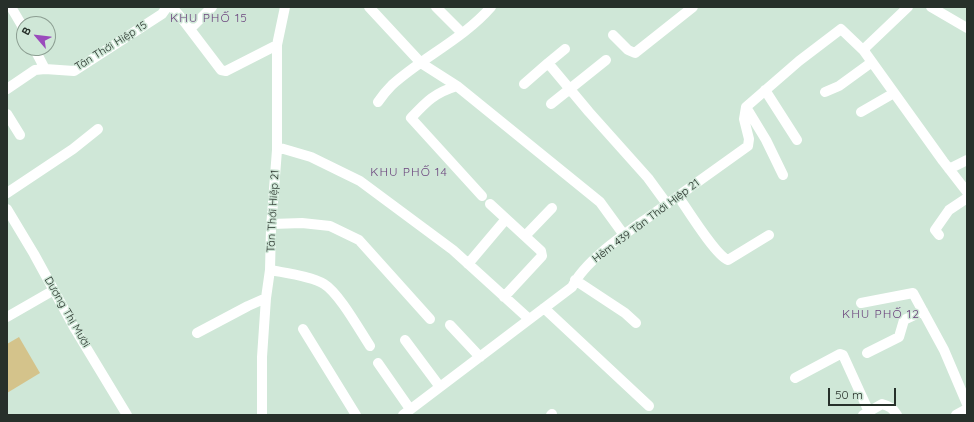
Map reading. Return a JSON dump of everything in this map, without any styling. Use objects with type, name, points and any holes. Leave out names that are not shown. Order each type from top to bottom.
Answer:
[{"type":"street","points":[[11,7],[16,16]]},
{"type":"street","name":"Tân Thới Hiệp 15","points":[[7,89],[34,70],[45,69],[74,71],[162,14],[167,7]]},
{"type":"street","points":[[172,7],[221,70],[226,71],[277,45]]},
{"type":"street","points":[[190,29],[212,7]]},
{"type":"street","name":"Tân Thới Hiệp 21","points":[[262,415],[262,357],[266,298],[270,270],[277,146],[277,45],[285,7]]},
{"type":"street","points":[[368,7],[422,62],[457,86],[600,202],[624,235]]},
{"type":"street","points":[[436,7],[462,33]]},
{"type":"street","points":[[378,102],[391,86],[462,33],[491,7]]},
{"type":"street","points":[[613,35],[628,50],[635,53],[693,7]]},
{"type":"street","points":[[864,51],[866,47],[908,7]]},
{"type":"street","points":[[930,7],[967,28]]},
{"type":"street","points":[[783,175],[766,140],[746,107],[799,61],[841,29],[864,51],[949,170],[967,192]]},
{"type":"street","points":[[524,84],[565,49]]},
{"type":"street","points":[[38,56],[45,69]]},
{"type":"street","points":[[551,104],[606,60]]},
{"type":"street","points":[[825,92],[839,86],[872,62]]},
{"type":"street","points":[[548,63],[589,112],[648,178],[667,204]]},
{"type":"street","points":[[457,86],[444,90],[427,101],[411,118],[482,196]]},
{"type":"street","points":[[765,90],[797,140]]},
{"type":"street","points":[[861,112],[894,93]]},
{"type":"street","name":"Hẻm 439 Tân Thới Hiệp 21","points":[[406,412],[572,286],[586,266],[624,235],[748,146],[749,139],[744,119],[746,107]]},
{"type":"street","points":[[7,114],[20,135]]},
{"type":"street","points":[[7,193],[98,129]]},
{"type":"street","points":[[277,146],[311,157],[360,181],[453,250],[529,319]]},
{"type":"street","points":[[949,170],[967,160]]},
{"type":"street","points":[[678,196],[724,259],[728,260],[769,234]]},
{"type":"street","points":[[939,235],[935,230],[949,210],[967,198]]},
{"type":"street","points":[[490,204],[541,251],[542,256],[504,297]]},
{"type":"street","points":[[525,236],[552,208]]},
{"type":"street","name":"Dương Thị Mười","points":[[7,209],[75,329],[127,415]]},
{"type":"street","points":[[468,264],[506,219]]},
{"type":"street","points":[[272,224],[302,223],[330,226],[359,240],[430,319]]},
{"type":"street","points":[[270,270],[303,277],[324,284],[337,296],[370,346]]},
{"type":"street","points":[[575,280],[625,312],[636,323]]},
{"type":"street","points":[[7,317],[54,290]]},
{"type":"street","points":[[860,303],[913,293],[944,350],[967,404]]},
{"type":"street","points":[[197,333],[266,298]]},
{"type":"street","points":[[544,308],[649,406]]},
{"type":"street","points":[[866,353],[899,337],[904,320],[923,311]]},
{"type":"street","points":[[450,325],[480,357]]},
{"type":"street","points":[[303,329],[356,415]]},
{"type":"street","points":[[405,340],[440,387]]},
{"type":"street","points":[[795,378],[840,354],[843,355],[866,413],[882,404],[889,406],[897,415]]},
{"type":"street","points":[[378,363],[406,412]]},
{"type":"street","points":[[956,415],[967,409]]},
{"type":"shaded area","points":[[19,337],[40,373],[7,393],[7,344]]},
{"type":"district","name":"KHU PHỐ 15","points":[[209,18]]},
{"type":"district","name":"KHU PHỐ 14","points":[[409,172]]},
{"type":"district","name":"KHU PHỐ 12","points":[[881,314]]}]
